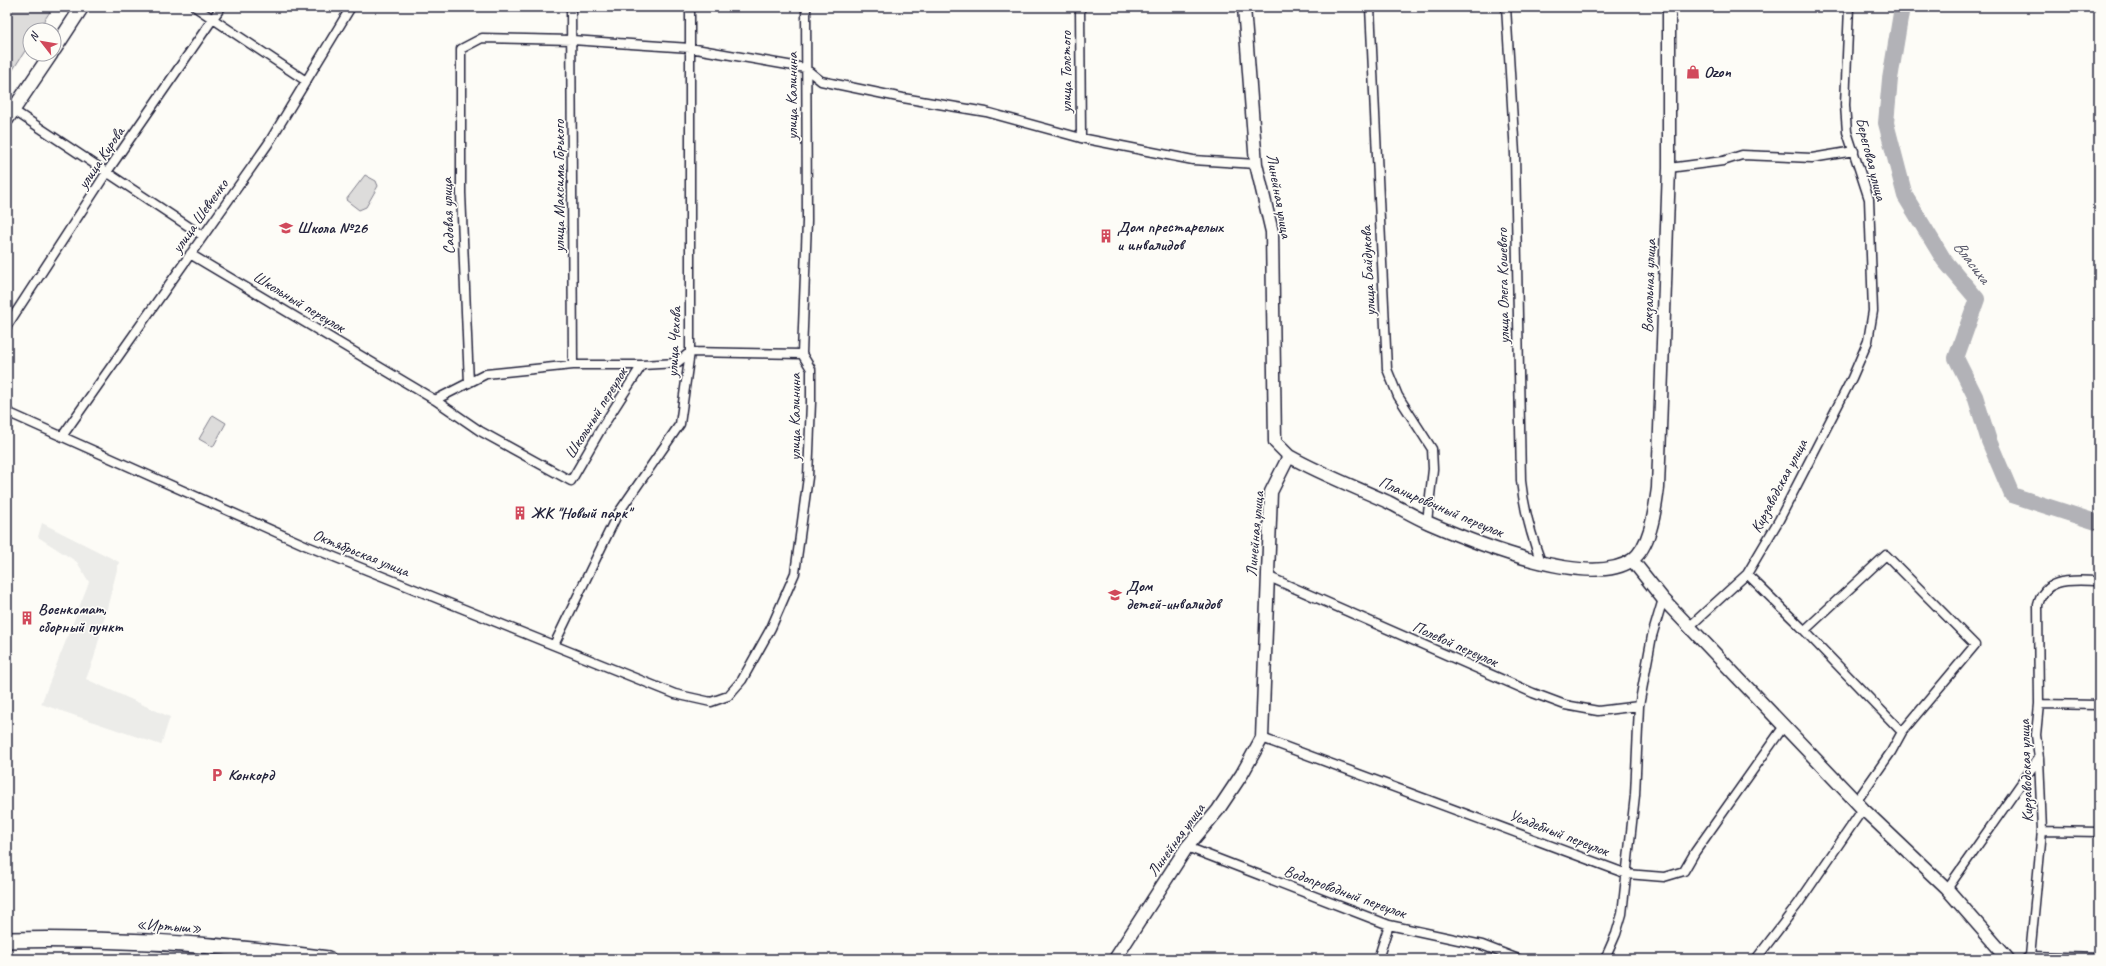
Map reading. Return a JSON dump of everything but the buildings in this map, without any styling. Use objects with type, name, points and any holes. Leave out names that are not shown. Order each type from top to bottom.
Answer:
[{"type":"highway","name":"«Иртыш»","points":[[7,940],[109,940],[265,950],[328,959]]},
{"type":"main road","points":[[62,38],[82,7]]},
{"type":"main road","points":[[10,114],[46,62]]},
{"type":"street","points":[[195,7],[306,81]]},
{"type":"street","name":"улица Кирова","points":[[7,326],[106,172],[221,7]]},
{"type":"street","name":"улица Шевченко","points":[[62,435],[268,144],[351,7]]},
{"type":"street","name":"улица Максима Горького","points":[[571,7],[573,365]]},
{"type":"street","name":"улица Чехова","points":[[554,645],[617,515],[680,424],[690,352],[690,7]]},
{"type":"street","name":"улица Калинина","points":[[711,702],[728,696],[742,680],[771,628],[795,573],[808,477],[811,369],[802,354],[807,221],[805,68],[806,7]]},
{"type":"street","name":"улица Толстого","points":[[1080,7],[1081,138]]},
{"type":"street","name":"Линейная улица","points":[[1115,959],[1187,847],[1218,810],[1242,774],[1262,738],[1271,492],[1289,456],[1275,442],[1272,232],[1256,164],[1244,7]]},
{"type":"street","name":"улица Байдукова","points":[[1370,7],[1387,369],[1398,396],[1432,449],[1433,469],[1427,522]]},
{"type":"street","name":"улица Олега Кошевого","points":[[1506,7],[1515,154],[1521,481],[1530,533],[1541,562]]},
{"type":"street","name":"Вокзальная улица","points":[[1632,560],[1641,552],[1654,520],[1658,488],[1669,168],[1669,7]]},
{"type":"street","name":"Береговая улица","points":[[1849,7],[1845,106],[1847,132],[1869,199],[1873,311],[1868,340]]},
{"type":"street","name":"Садовая улица","points":[[469,382],[461,193],[461,49],[482,38],[572,40]]},
{"type":"street","points":[[572,40],[690,48],[805,68],[821,81],[904,98],[986,112],[1081,138],[1193,160],[1256,164]]},
{"type":"street","points":[[10,114],[106,172],[203,236]]},
{"type":"street","points":[[1669,168],[1723,161],[1742,155],[1812,158],[1854,151]]},
{"type":"street","name":"Школьный переулок","points":[[190,254],[436,400],[480,431],[571,482],[601,429],[642,365]]},
{"type":"street","name":"Кирзаводская улица","points":[[1689,626],[1747,574],[1778,520],[1852,378],[1868,340]]},
{"type":"street","points":[[642,365],[677,363],[690,352],[802,354]]},
{"type":"street","name":"Школьный переулок","points":[[436,400],[486,374],[573,365],[642,365]]},
{"type":"street","name":"Октябрьская улица","points":[[7,412],[62,435],[307,546],[675,694],[711,702]]},
{"type":"street","name":"Планировочный переулок","points":[[1289,456],[1311,468],[1406,510],[1427,522],[1485,546],[1541,562],[1581,570],[1616,568],[1632,560]]},
{"type":"street","points":[[1756,959],[1798,904],[1860,805],[1902,732],[1975,646],[1886,555],[1805,630]]},
{"type":"street","points":[[1632,560],[1663,599],[1860,805],[1947,889],[2008,959]]},
{"type":"street","points":[[1747,574],[1805,630],[1902,732]]},
{"type":"street","name":"Полевой переулок","points":[[1267,576],[1533,693],[1565,705],[1598,711],[1638,706]]},
{"type":"street","name":"Кирзаводская улица","points":[[2028,957],[2042,831],[2039,758],[2036,735],[2039,704],[2038,605],[2040,595],[2046,589],[2064,581],[2099,581]]},
{"type":"street","points":[[1605,959],[1616,934],[1622,914],[1635,795],[1638,706],[1652,636],[1663,599]]},
{"type":"street","points":[[2039,704],[2099,706]]},
{"type":"street","name":"Усадебный переулок","points":[[1262,738],[1627,874],[1664,877],[1684,871],[1695,852],[1784,726]]},
{"type":"street","points":[[1947,889],[2039,758]]},
{"type":"street","points":[[2042,831],[2099,832]]},
{"type":"street","name":"Водопроводный переулок","points":[[1187,847],[1389,925],[1482,945],[1518,959]]},
{"type":"street","points":[[1378,959],[1389,925]]},
{"type":"street","points":[[2028,957],[2099,958]]},
{"type":"shaded area","points":[[7,7],[53,7],[43,22],[22,22],[22,56],[7,79]]},
{"type":"shaded area","points":[[365,175],[376,181],[378,186],[366,207],[359,210],[346,200]]},
{"type":"shaded area","points":[[213,415],[226,423],[213,447],[199,439]]},
{"type":"shaded area","points":[[42,523],[119,562],[94,658],[86,679],[170,717],[161,745],[41,704],[89,582],[77,562],[38,537]]},
{"type":"waterway","name":"Власиха","points":[[1902,7],[1890,79],[1886,123],[1905,196],[1944,260],[1977,299],[1956,358],[1975,396],[1989,441],[2012,495],[2099,523]]},
{"type":"place","name":"Ozon","points":[[1693,72]]},
{"type":"place","name":"Школа №26","points":[[286,228]]},
{"type":"place","name":"Дом престарелых и инвалидов","points":[[1106,236]]},
{"type":"place","name":"ЖК \"Новый парк\"","points":[[520,513]]},
{"type":"place","name":"Дом детей-инвалидов","points":[[1115,595]]},
{"type":"place","name":"Военкомат, сборный пункт","points":[[27,618]]},
{"type":"place","name":"Конкорд","points":[[217,775]]}]
